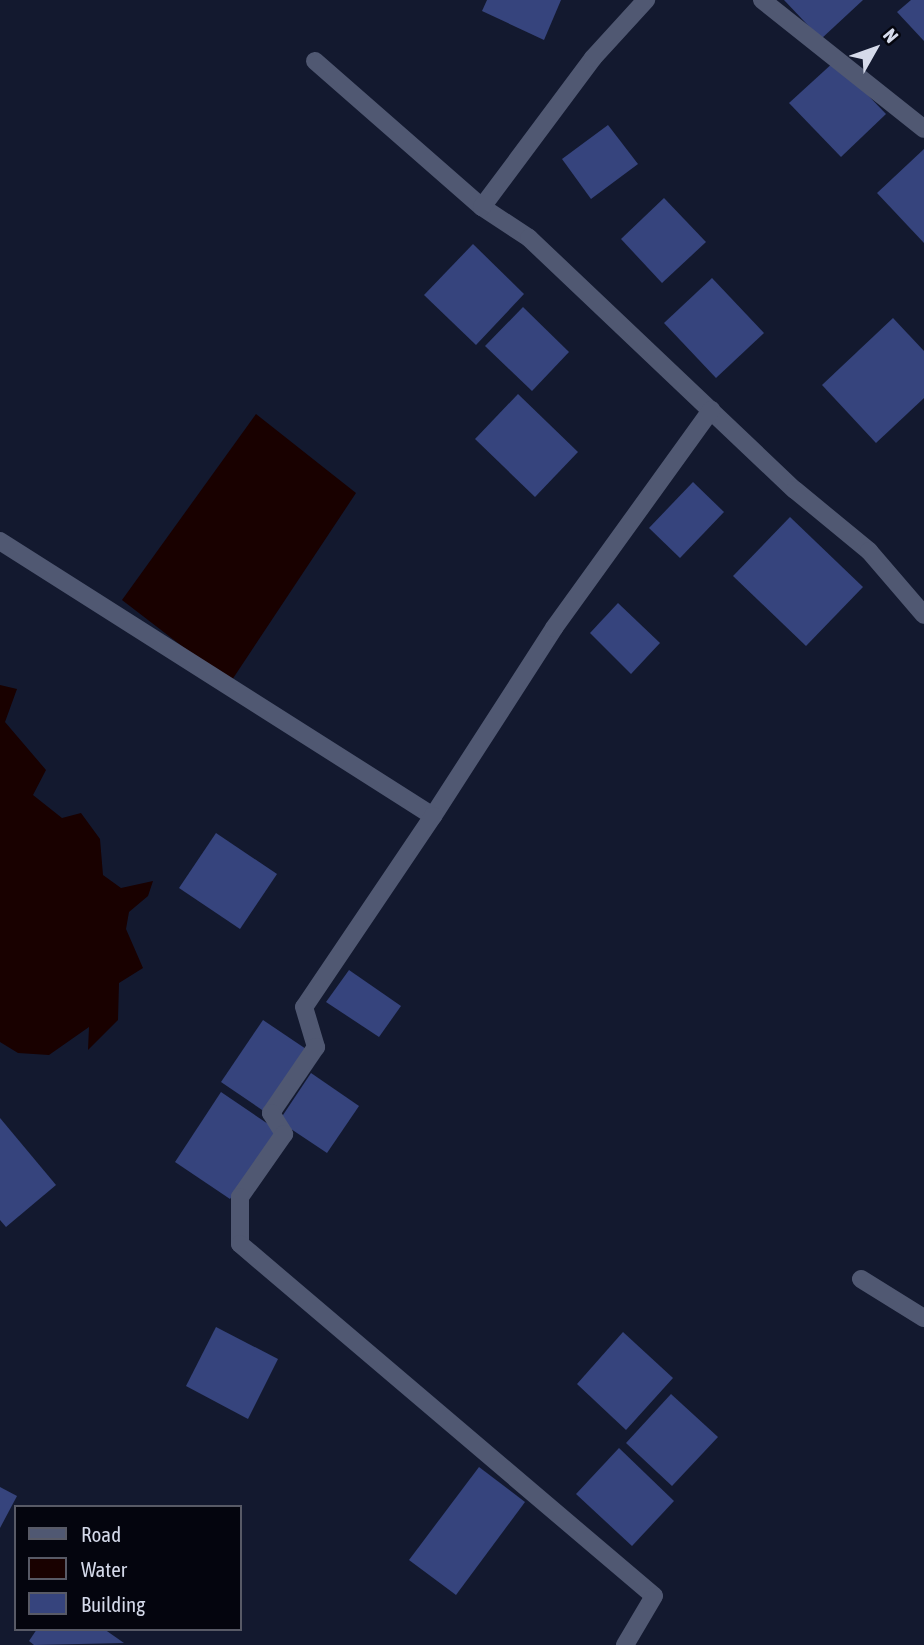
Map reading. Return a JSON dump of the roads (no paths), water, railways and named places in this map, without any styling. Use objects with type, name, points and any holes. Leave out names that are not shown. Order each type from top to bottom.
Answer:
[{"type":"street","points":[[482,208],[593,58],[646,0]]},
{"type":"street","points":[[762,0],[924,129]]},
{"type":"street","points":[[314,61],[482,208],[528,238],[710,410],[869,551],[924,615]]},
{"type":"street","points":[[625,1645],[653,1596],[240,1244],[240,1196],[284,1134],[271,1113],[316,1047],[304,1007],[433,816],[554,628],[710,410]]},
{"type":"street","points":[[0,541],[433,816]]},
{"type":"street","points":[[861,1279],[924,1318]]},
{"type":"water","points":[[256,414],[356,493],[230,683],[122,600]]},
{"type":"water","points":[[0,685],[17,689],[5,722],[46,770],[33,795],[62,818],[81,813],[100,839],[103,875],[121,888],[153,881],[148,896],[129,912],[126,929],[143,968],[119,983],[118,1020],[88,1050],[89,1027],[49,1055],[18,1053],[0,1042]]}]
